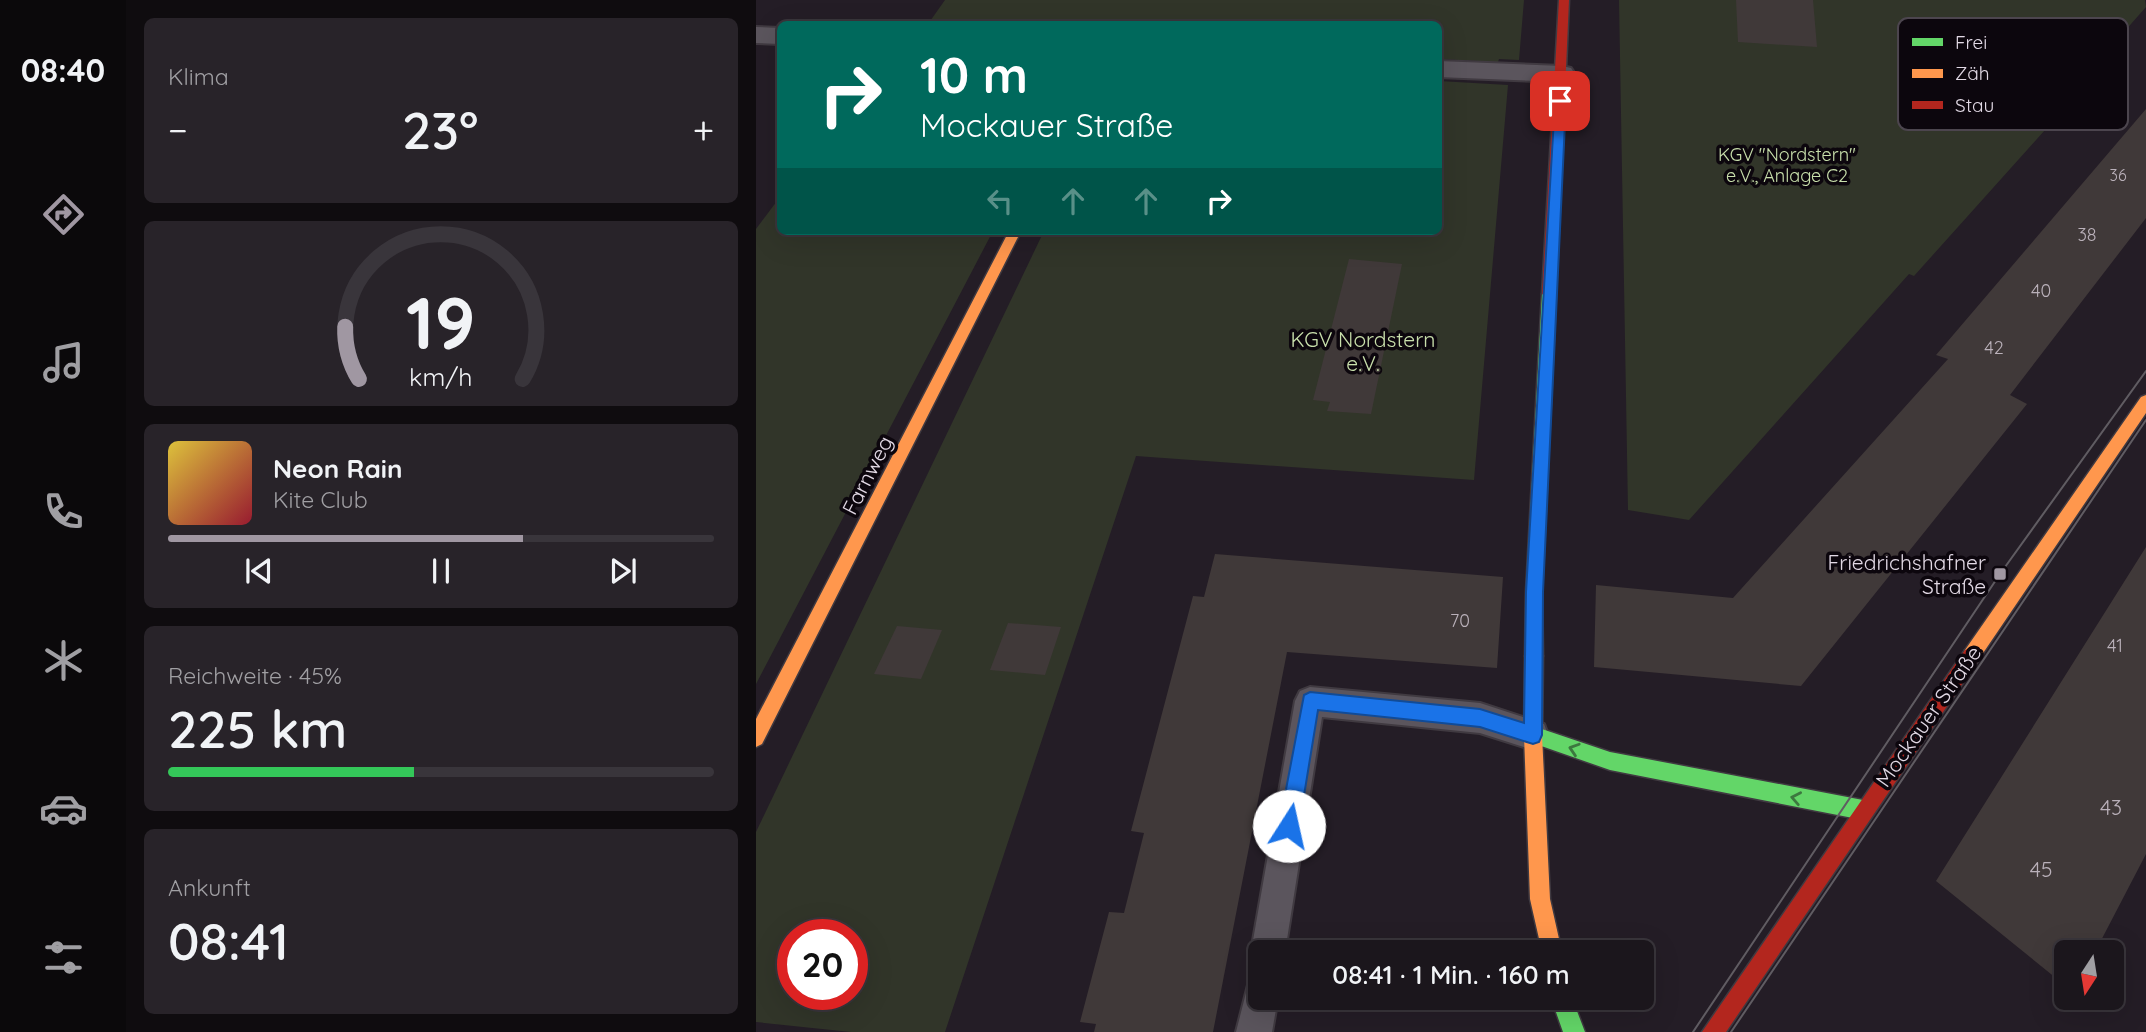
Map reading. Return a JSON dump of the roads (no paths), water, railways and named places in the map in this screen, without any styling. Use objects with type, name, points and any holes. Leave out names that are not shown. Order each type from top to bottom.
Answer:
[{"type":"main road","points":[[1549,940],[1540,899],[1533,735],[1534,592],[1564,0]]},
{"type":"main road","name":"Farnweg","points":[[756,738],[1014,235]]},
{"type":"main road","name":"Mockauer Straße","points":[[1713,1032],[2146,401]]},
{"type":"main road","points":[[1533,735],[1610,761],[1863,810]]},
{"type":"main road","points":[[1566,1010],[1574,1032]]},
{"type":"street","points":[[756,35],[777,36]]},
{"type":"street","points":[[1442,69],[1562,74]]},
{"type":"lane","points":[[1270,940],[1310,701],[1480,718],[1533,735]]},
{"type":"lane","points":[[1254,1032],[1258,1010]]},
{"type":"tram line","points":[[1693,1032],[2000,574],[2146,371]]},
{"type":"tram line","points":[[1731,1032],[2146,420]]},
{"type":"place","name":"Friedrichshafner Straße","points":[[2000,574]]},
{"type":"park label","name":"KGV \"Nordstern\" e.V., Anlage C2","points":[[1787,164]]},
{"type":"park label","name":"KGV Nordstern e.V.","points":[[1363,351]]}]
